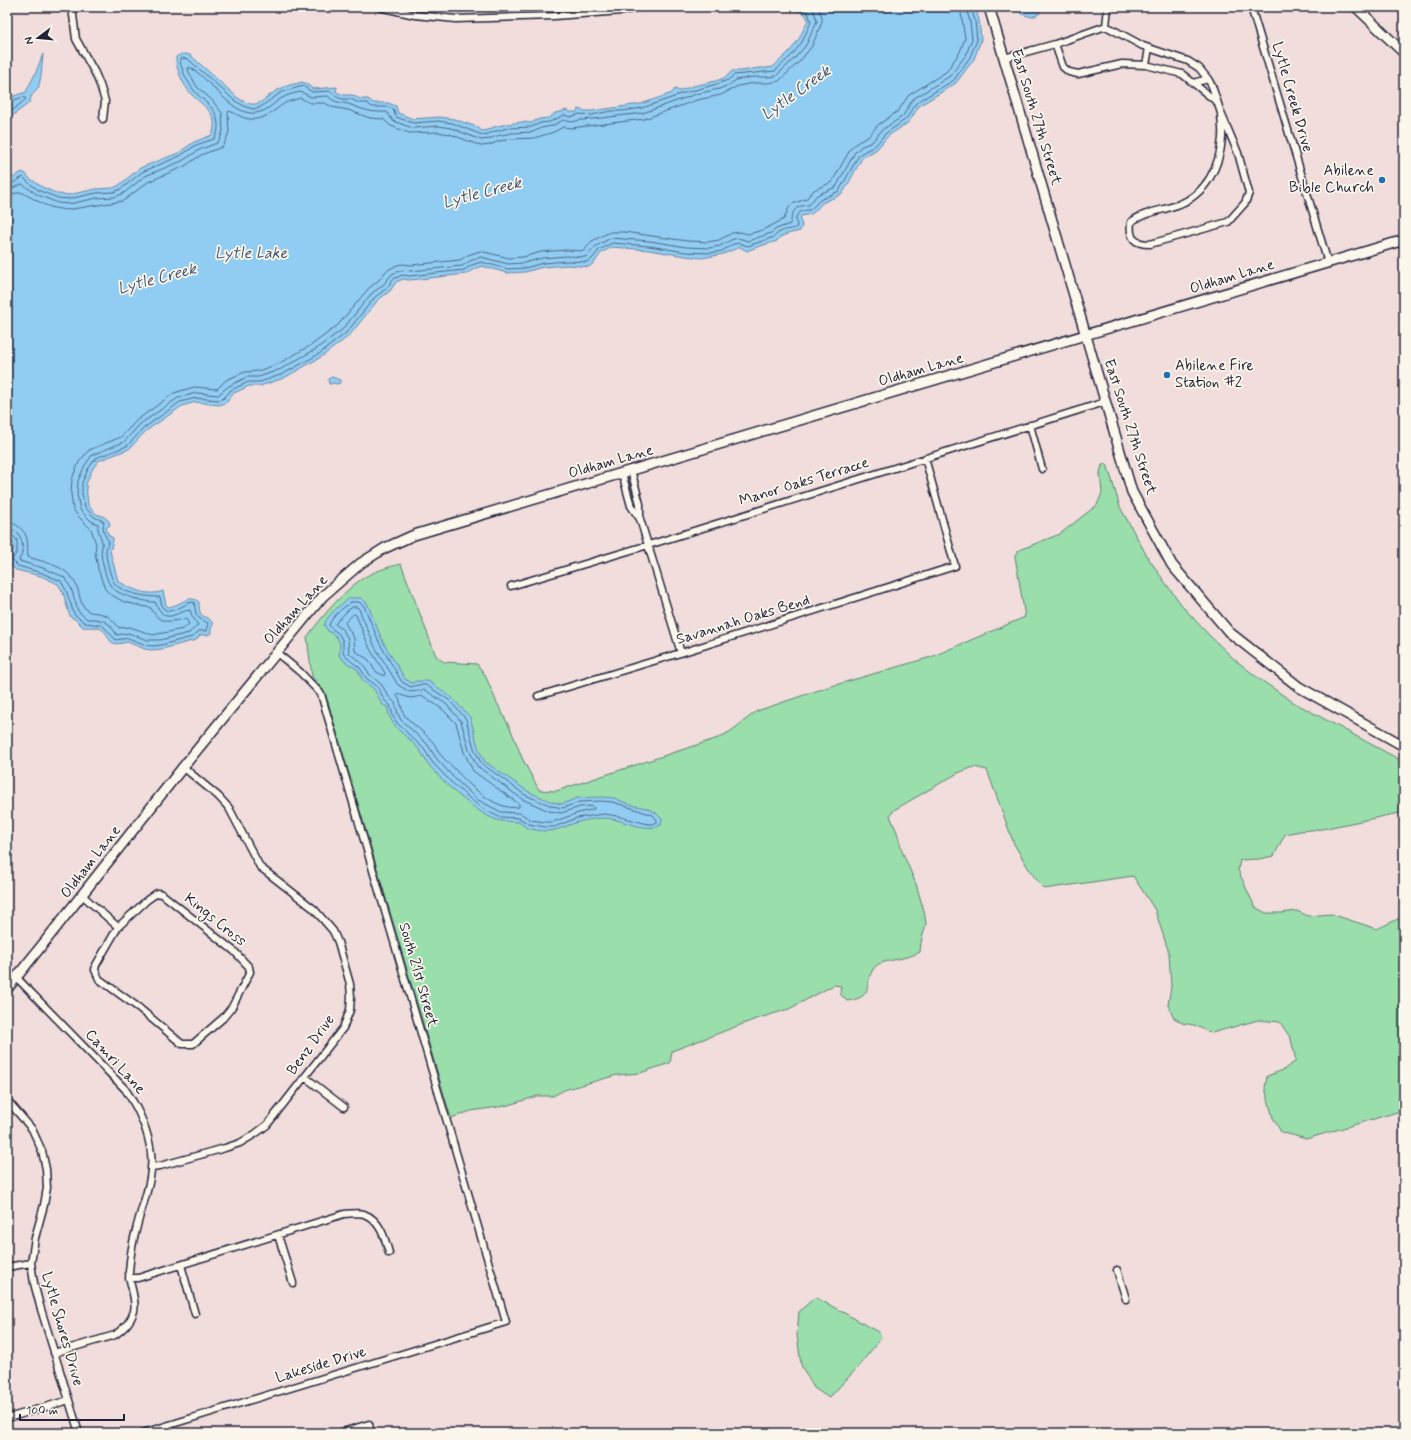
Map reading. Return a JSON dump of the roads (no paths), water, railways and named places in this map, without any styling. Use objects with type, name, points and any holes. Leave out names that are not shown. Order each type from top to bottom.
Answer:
[{"type":"main road","name":"East South 27th Street","points":[[989,7],[1132,492],[1172,564],[1229,632],[1299,687],[1404,746]]},
{"type":"main road","points":[[1356,7],[1404,53]]},
{"type":"main road","name":"Oldham Lane","points":[[7,988],[183,767],[323,596],[361,563],[385,548],[414,535],[1087,336],[1404,240]]},
{"type":"street","points":[[72,7],[76,39],[98,79],[105,101],[103,118]]},
{"type":"street","points":[[379,7],[415,15],[456,19],[554,16],[622,11],[639,7]]},
{"type":"street","points":[[1106,26],[1108,7]]},
{"type":"street","name":"Lytle Creek Drive","points":[[1251,7],[1328,263]]},
{"type":"street","points":[[1004,58],[1055,44],[1106,26],[1149,48],[1188,61],[1199,68],[1208,79],[1238,153],[1249,193],[1245,203],[1228,222],[1150,244],[1141,244],[1134,239],[1130,231],[1131,222],[1138,216],[1187,202],[1199,193],[1207,182],[1213,172],[1220,154],[1222,136],[1221,113]]},
{"type":"street","points":[[1055,44],[1063,67],[1069,72],[1078,74],[1122,64],[1146,65],[1182,74],[1217,102]]},
{"type":"street","points":[[1146,65],[1149,48]]},
{"type":"street","points":[[1193,83],[1208,79]]},
{"type":"street","name":"Manor Oaks Terracce","points":[[511,586],[648,545],[1105,402]]},
{"type":"street","points":[[1030,425],[1042,469]]},
{"type":"street","name":"Savannah Oaks Bend","points":[[538,696],[681,653],[955,566],[925,458]]},
{"type":"street","points":[[631,470],[640,504],[640,519],[681,653]]},
{"type":"street","points":[[622,473],[631,506],[640,519]]},
{"type":"street","name":"South 21st Street","points":[[277,653],[300,672],[322,694],[506,1322]]},
{"type":"street","name":"Benz Drive","points":[[151,1167],[160,1166],[226,1148],[245,1140],[267,1125],[343,1028],[350,1010],[350,984],[338,942],[333,931],[314,909],[260,867],[229,808],[218,796],[183,767]]},
{"type":"street","name":"Kings Cross","points":[[157,893],[162,894],[234,951],[247,964],[250,972],[232,1007],[223,1018],[193,1044],[182,1044],[139,1008],[98,979],[95,970],[96,965],[118,927],[154,895],[157,893]]},
{"type":"street","points":[[82,895],[118,927]]},
{"type":"street","name":"Camri Lane","points":[[16,978],[125,1089],[135,1104],[148,1137],[151,1154],[151,1177],[132,1248],[129,1278],[134,1301],[134,1310],[130,1320],[123,1329],[115,1334],[54,1353]]},
{"type":"street","points":[[305,1077],[344,1107]]},
{"type":"street","name":"Lytle Shores Drive","points":[[7,1100],[32,1129],[42,1151],[46,1169],[47,1188],[35,1238],[31,1263],[34,1283],[79,1433]]},
{"type":"street","points":[[129,1278],[138,1278],[344,1214],[362,1213],[370,1218],[385,1236],[389,1253]]},
{"type":"street","points":[[278,1235],[293,1283]]},
{"type":"street","points":[[7,1267],[31,1263]]},
{"type":"street","points":[[181,1265],[195,1314]]},
{"type":"street","points":[[1117,1270],[1126,1299]]},
{"type":"street","name":"Lakeside Drive","points":[[143,1433],[506,1322]]},
{"type":"street","points":[[8,1418],[69,1400]]},
{"type":"street","points":[[339,1433],[368,1424],[371,1433]]},
{"type":"water","name":"Lytle Lake","points":[[777,7],[975,7],[979,20],[981,40],[974,59],[956,83],[919,106],[909,122],[888,136],[877,149],[862,158],[842,194],[822,203],[811,214],[801,216],[800,220],[802,225],[800,231],[787,234],[780,237],[777,241],[747,251],[740,247],[723,254],[702,258],[649,250],[612,247],[601,253],[595,262],[589,267],[568,265],[543,267],[525,272],[507,273],[482,266],[466,274],[410,280],[403,279],[396,282],[390,291],[378,300],[349,336],[321,357],[284,378],[260,386],[249,386],[232,394],[227,402],[219,405],[196,402],[182,406],[146,431],[129,449],[98,461],[86,484],[88,505],[96,514],[103,516],[109,521],[110,525],[106,528],[109,536],[113,538],[110,551],[118,581],[128,587],[146,593],[157,593],[163,591],[166,605],[168,607],[188,599],[196,600],[199,602],[199,609],[202,616],[208,618],[212,622],[213,625],[211,628],[211,633],[208,635],[200,635],[196,640],[162,649],[151,650],[127,642],[119,644],[111,642],[103,630],[97,627],[83,627],[71,617],[63,592],[58,584],[41,576],[16,570],[8,564],[8,559],[13,551],[13,541],[7,536],[7,178],[11,179],[22,172],[42,187],[58,194],[68,195],[96,189],[113,188],[118,186],[140,168],[178,153],[194,142],[212,135],[214,122],[212,116],[188,91],[178,71],[176,57],[183,54],[190,55],[238,98],[251,104],[260,102],[274,92],[283,88],[302,82],[313,89],[337,87],[336,92],[344,95],[352,95],[360,99],[368,99],[373,103],[388,103],[396,106],[398,113],[413,119],[439,117],[454,119],[477,127],[482,131],[507,124],[522,122],[531,123],[539,119],[549,118],[555,113],[568,110],[568,112],[577,112],[578,109],[592,111],[641,104],[672,93],[675,89],[679,91],[716,81],[726,77],[732,71],[773,67],[790,51],[799,39],[808,20],[806,15],[801,12]]},
{"type":"water","points":[[1017,7],[1041,7],[1039,14],[1032,17],[1021,14]]},
{"type":"water","points":[[43,54],[38,89],[32,95],[29,103],[7,120],[7,97],[26,92]]},
{"type":"water","points":[[332,377],[340,380],[340,383],[329,384],[328,379]]},
{"type":"water","points":[[350,598],[361,598],[367,603],[383,642],[405,679],[412,683],[417,681],[428,681],[451,697],[470,717],[478,747],[484,761],[527,791],[552,802],[562,804],[578,798],[614,798],[655,812],[662,819],[661,825],[654,827],[641,827],[612,819],[602,818],[578,822],[555,830],[539,831],[518,822],[497,820],[469,804],[429,765],[416,746],[393,722],[387,707],[382,704],[374,689],[363,681],[358,670],[344,661],[339,655],[340,643],[336,636],[328,631],[324,625],[332,613]]},
{"type":"place","name":"Abilene Bible Church","points":[[1382,180]]},
{"type":"place","name":"Abilene Fire Station #2","points":[[1167,375]]},
{"type":"water label","name":"Lytle Creek","points":[[796,93]]},
{"type":"water label","name":"Lytle Creek","points":[[482,193]]},
{"type":"water label","name":"Lytle Creek","points":[[157,279]]}]
